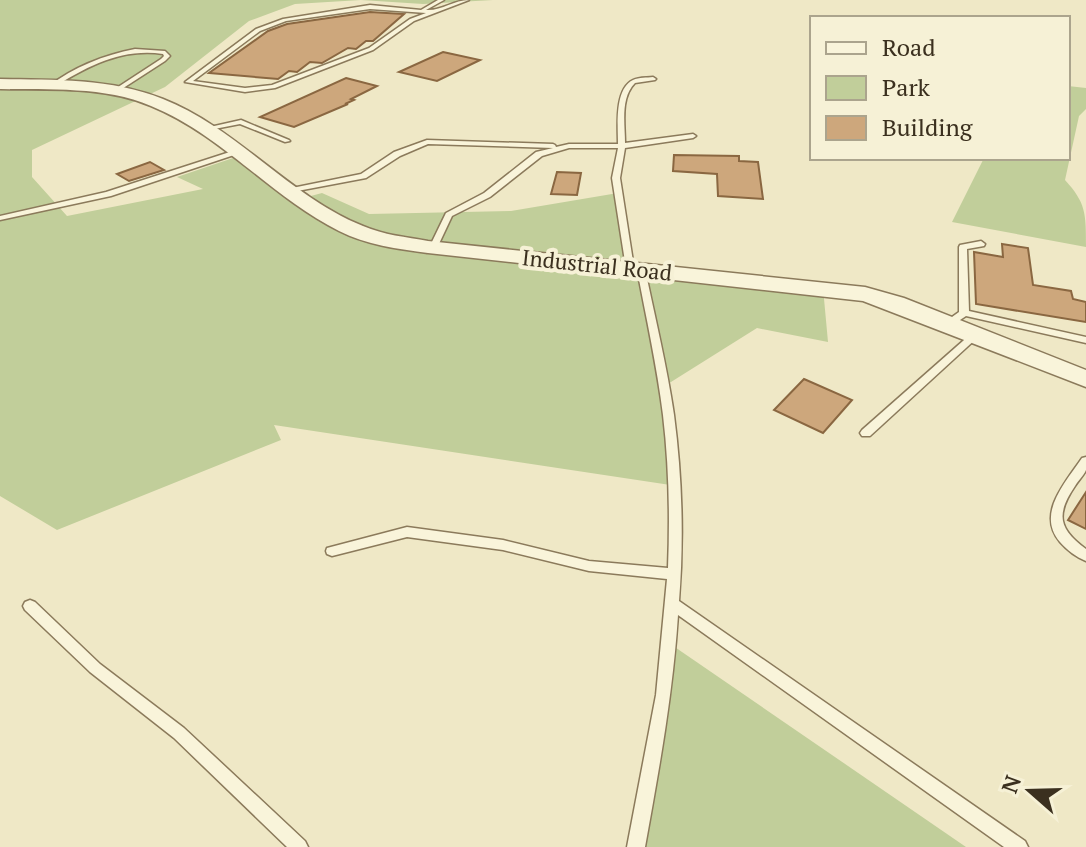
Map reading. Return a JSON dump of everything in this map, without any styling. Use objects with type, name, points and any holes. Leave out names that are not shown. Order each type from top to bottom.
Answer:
[{"type":"street","name":"Industrial Road","points":[[0,84],[52,86],[156,101],[239,152],[318,211],[362,234],[433,248],[847,291],[956,318],[975,335],[1086,379]]},
{"type":"lane","points":[[442,0],[426,11],[399,27],[371,49],[284,83],[245,90],[188,82],[270,24],[360,8],[426,11],[443,10],[467,0]]},
{"type":"lane","points":[[52,86],[91,64],[117,54],[145,50],[165,53],[167,56],[163,60],[123,94]]},
{"type":"lane","points":[[636,847],[658,743],[672,603],[675,484],[671,434],[616,178],[622,146],[623,98],[631,83],[653,79]]},
{"type":"lane","points":[[204,129],[241,122],[287,141]]},
{"type":"lane","points":[[292,190],[363,176],[397,154],[427,142],[622,146],[693,136]]},
{"type":"lane","points":[[433,248],[449,215],[487,195],[539,154],[568,146]]},
{"type":"lane","points":[[0,218],[108,194],[239,152]]},
{"type":"lane","points":[[981,244],[963,247],[956,318],[1086,340]]},
{"type":"lane","points":[[866,433],[975,335]]},
{"type":"lane","points":[[1086,461],[1055,509],[1054,526],[1063,541],[1086,556]]},
{"type":"lane","points":[[332,551],[407,532],[503,545],[589,566],[673,574]]},
{"type":"lane","points":[[672,603],[1019,847]]},
{"type":"lane","points":[[30,606],[95,668],[179,733],[299,847]]},
{"type":"green space","points":[[0,0],[361,0],[295,4],[249,21],[165,87],[32,150],[32,177],[67,216],[203,189],[177,177],[239,156],[296,200],[322,193],[369,214],[511,211],[618,193],[628,268],[823,288],[828,342],[757,328],[663,387],[677,486],[274,425],[281,440],[57,530],[0,496]]},
{"type":"green space","points":[[361,0],[493,0],[423,4]]},
{"type":"green space","points":[[1070,86],[1086,88],[1086,109],[1079,116],[1070,157]]},
{"type":"green space","points":[[983,160],[1069,160],[1065,180],[1083,209],[1086,247],[952,222]]},
{"type":"green space","points":[[666,641],[966,847],[634,847]]},
{"type":"building","points":[[370,12],[404,14],[373,41],[366,41],[356,49],[348,48],[322,63],[310,62],[297,72],[289,71],[278,79],[209,73],[268,31],[287,24]]},
{"type":"building","points":[[443,52],[480,60],[437,81],[399,72]]},
{"type":"building","points":[[346,78],[377,86],[345,104],[348,104],[294,127],[260,117]]},
{"type":"building","points":[[674,155],[739,156],[739,161],[758,162],[763,199],[718,196],[717,174],[673,171]]},
{"type":"building","points":[[150,162],[164,170],[129,181],[117,174]]},
{"type":"building","points":[[557,172],[581,173],[577,195],[551,194]]},
{"type":"building","points":[[1002,244],[1028,248],[1033,285],[1071,291],[1073,299],[1086,302],[1086,322],[976,304],[974,252],[1003,257]]},
{"type":"building","points":[[804,379],[852,400],[823,433],[774,410]]},
{"type":"building","points":[[1086,492],[1086,529],[1068,520]]}]
